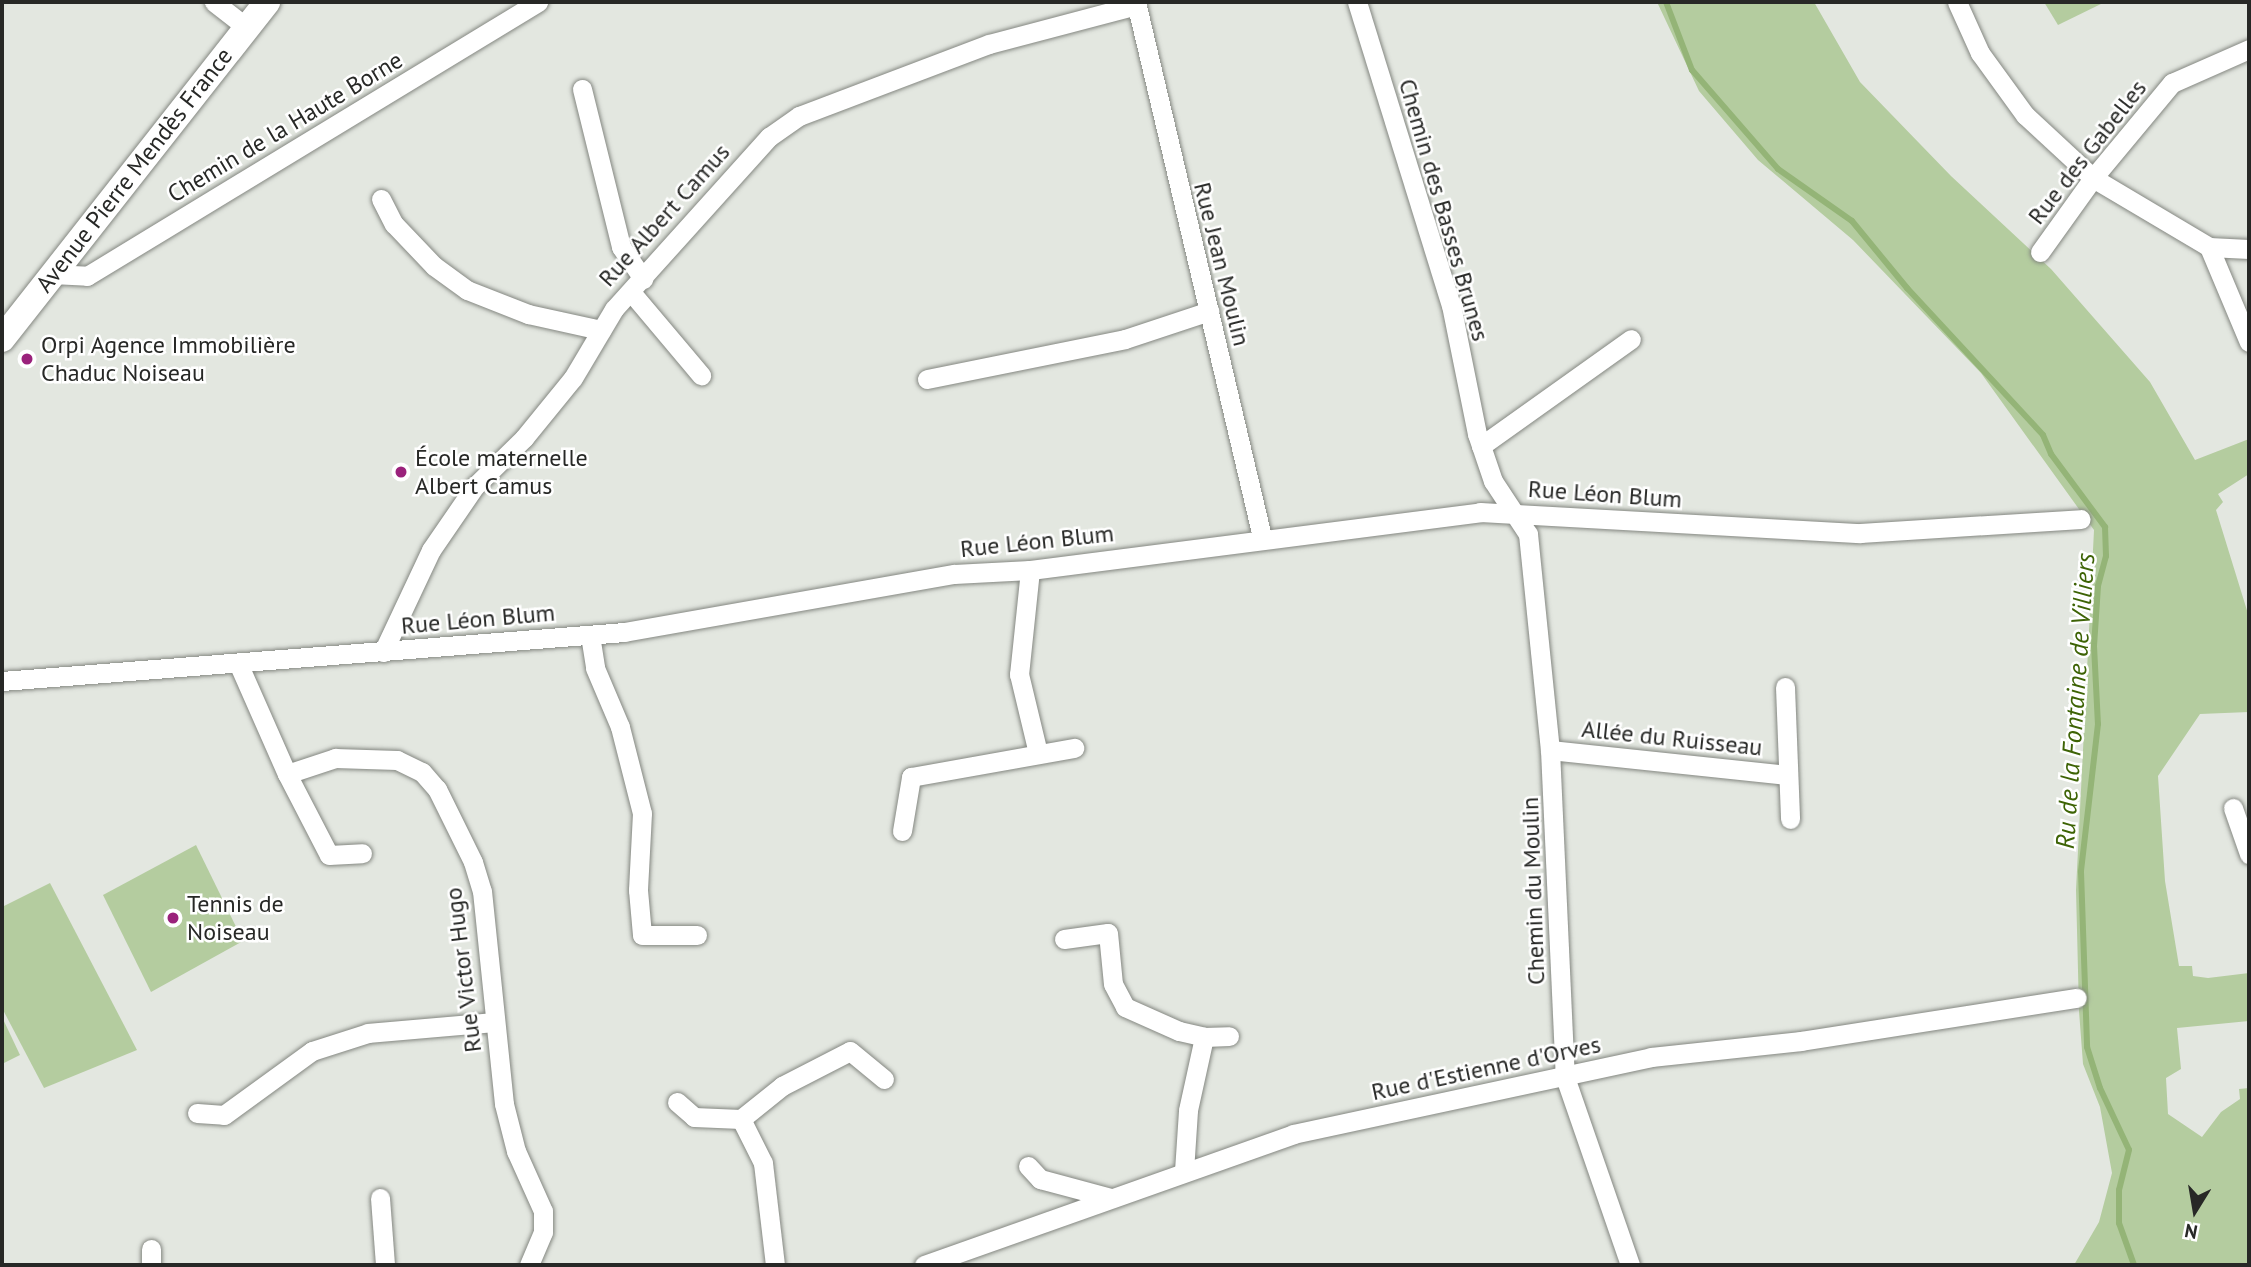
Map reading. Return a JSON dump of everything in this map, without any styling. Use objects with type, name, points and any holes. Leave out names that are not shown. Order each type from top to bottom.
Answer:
[{"type":"main road","name":"Avenue Pierre Mendès France","points":[[2,339],[267,2]]},
{"type":"street","points":[[214,2],[246,27]]},
{"type":"street","name":"Chemin de la Haute Borne","points":[[52,274],[87,276],[538,2]]},
{"type":"street","name":"Chemin des Basses Brunes","points":[[1357,2],[1451,305],[1481,446],[1493,481],[1511,511]]},
{"type":"street","points":[[1957,2],[1980,53],[2025,115],[2093,178],[2209,247],[2249,249]]},
{"type":"street","name":"Rue Albert Camus","points":[[383,652],[432,550],[475,486],[524,438],[573,378],[601,330],[637,285],[731,175],[769,137],[799,116],[989,44],[1136,3]]},
{"type":"street","name":"Rue Jean Moulin","points":[[1136,3],[1262,537]]},
{"type":"street","name":"Rue des Gabelles","points":[[2040,252],[2093,178],[2172,83],[2249,49]]},
{"type":"street","points":[[582,89],[621,247],[637,285],[701,375]]},
{"type":"street","points":[[381,199],[394,224],[434,266],[467,290],[528,314],[601,330]]},
{"type":"street","points":[[2209,247],[2249,342]]},
{"type":"street","points":[[927,379],[1125,339],[1209,311]]},
{"type":"street","points":[[1481,446],[1631,339]]},
{"type":"street","name":"Rue Léon Blum","points":[[2,681],[383,652],[675,626],[707,615],[954,574],[1030,570],[1262,537],[1511,511],[1533,516],[1846,533],[2081,519]]},
{"type":"street","name":"Chemin du Moulin","points":[[1511,511],[1528,534],[1550,750],[1565,1077],[1630,1265]]},
{"type":"street","points":[[1030,570],[1019,674],[1038,753]]},
{"type":"street","points":[[590,635],[595,668],[620,727],[642,813],[638,890],[642,935],[697,935]]},
{"type":"street","points":[[237,663],[286,774],[329,855],[362,853]]},
{"type":"street","name":"Allée du Ruisseau","points":[[1785,687],[1790,819]]},
{"type":"street","points":[[902,831],[911,778],[1074,748]]},
{"type":"street","name":"Allée du Ruisseau","points":[[1550,750],[1788,775]]},
{"type":"street","name":"Rue Victor Hugo","points":[[286,774],[335,758],[397,760],[422,772],[437,789],[474,862],[482,891],[504,1104],[516,1150],[542,1212],[542,1232],[529,1265]]},
{"type":"street","points":[[2233,808],[2249,854]]},
{"type":"street","points":[[1064,939],[1108,933],[1113,984],[1125,1007],[1146,1019],[1204,1037],[1229,1036]]},
{"type":"street","name":"Rue d'Estienne d'Orves","points":[[924,1265],[1293,1134],[1651,1057],[1801,1041],[2077,998]]},
{"type":"street","points":[[197,1113],[223,1115],[312,1051],[345,1040],[368,1033],[494,1022]]},
{"type":"street","points":[[1184,1171],[1188,1110],[1204,1037]]},
{"type":"street","points":[[677,1102],[694,1117],[741,1119],[782,1086],[850,1051],[884,1079]]},
{"type":"street","points":[[741,1119],[763,1163],[775,1265]]},
{"type":"street","points":[[1028,1167],[1040,1179],[1111,1198]]},
{"type":"street","points":[[380,1198],[385,1265]]},
{"type":"green space","points":[[1657,2],[1814,2],[1860,82],[1951,176],[2051,269],[2150,382],[2195,460],[2249,439],[2249,474],[2218,494],[2223,502],[2216,510],[2249,617],[2249,712],[2200,714],[2158,776],[2165,881],[2179,966],[2192,966],[2193,976],[2208,978],[2249,973],[2249,1021],[2177,1028],[2181,1069],[2166,1078],[2168,1114],[2202,1137],[2221,1112],[2240,1099],[2239,1089],[2249,1088],[2249,1265],[2074,1265],[2099,1222],[2112,1173],[2100,1107],[2083,1064],[2079,1011],[2076,890],[2094,530],[1981,373],[1853,240],[1758,160],[1699,91]]},
{"type":"green space","points":[[2044,2],[2105,2],[2058,25]]},
{"type":"green space","name":"Tennis de Noiseau","points":[[196,845],[243,941],[151,992],[103,895]]},
{"type":"green space","points":[[50,883],[137,1050],[44,1088],[2,1008],[2,907]]},
{"type":"green space","points":[[2,1017],[20,1055],[2,1064]]},
{"type":"waterway","name":"Ru de la Fontaine de Villiers","points":[[1666,2],[1692,70],[1778,169],[1852,221],[1907,288],[2043,435],[2051,454],[2105,527],[2106,556],[2098,586],[2094,646],[2098,724],[2081,872],[2087,1047],[2100,1088],[2129,1150],[2119,1190],[2119,1223],[2134,1265]]},
{"type":"place","name":"Orpi Agence Immobilière Chaduc Noiseau","points":[[27,359]]},
{"type":"place","name":"École maternelle Albert Camus","points":[[401,472]]},
{"type":"place","name":"Tennis de Noiseau","points":[[173,918]]}]
